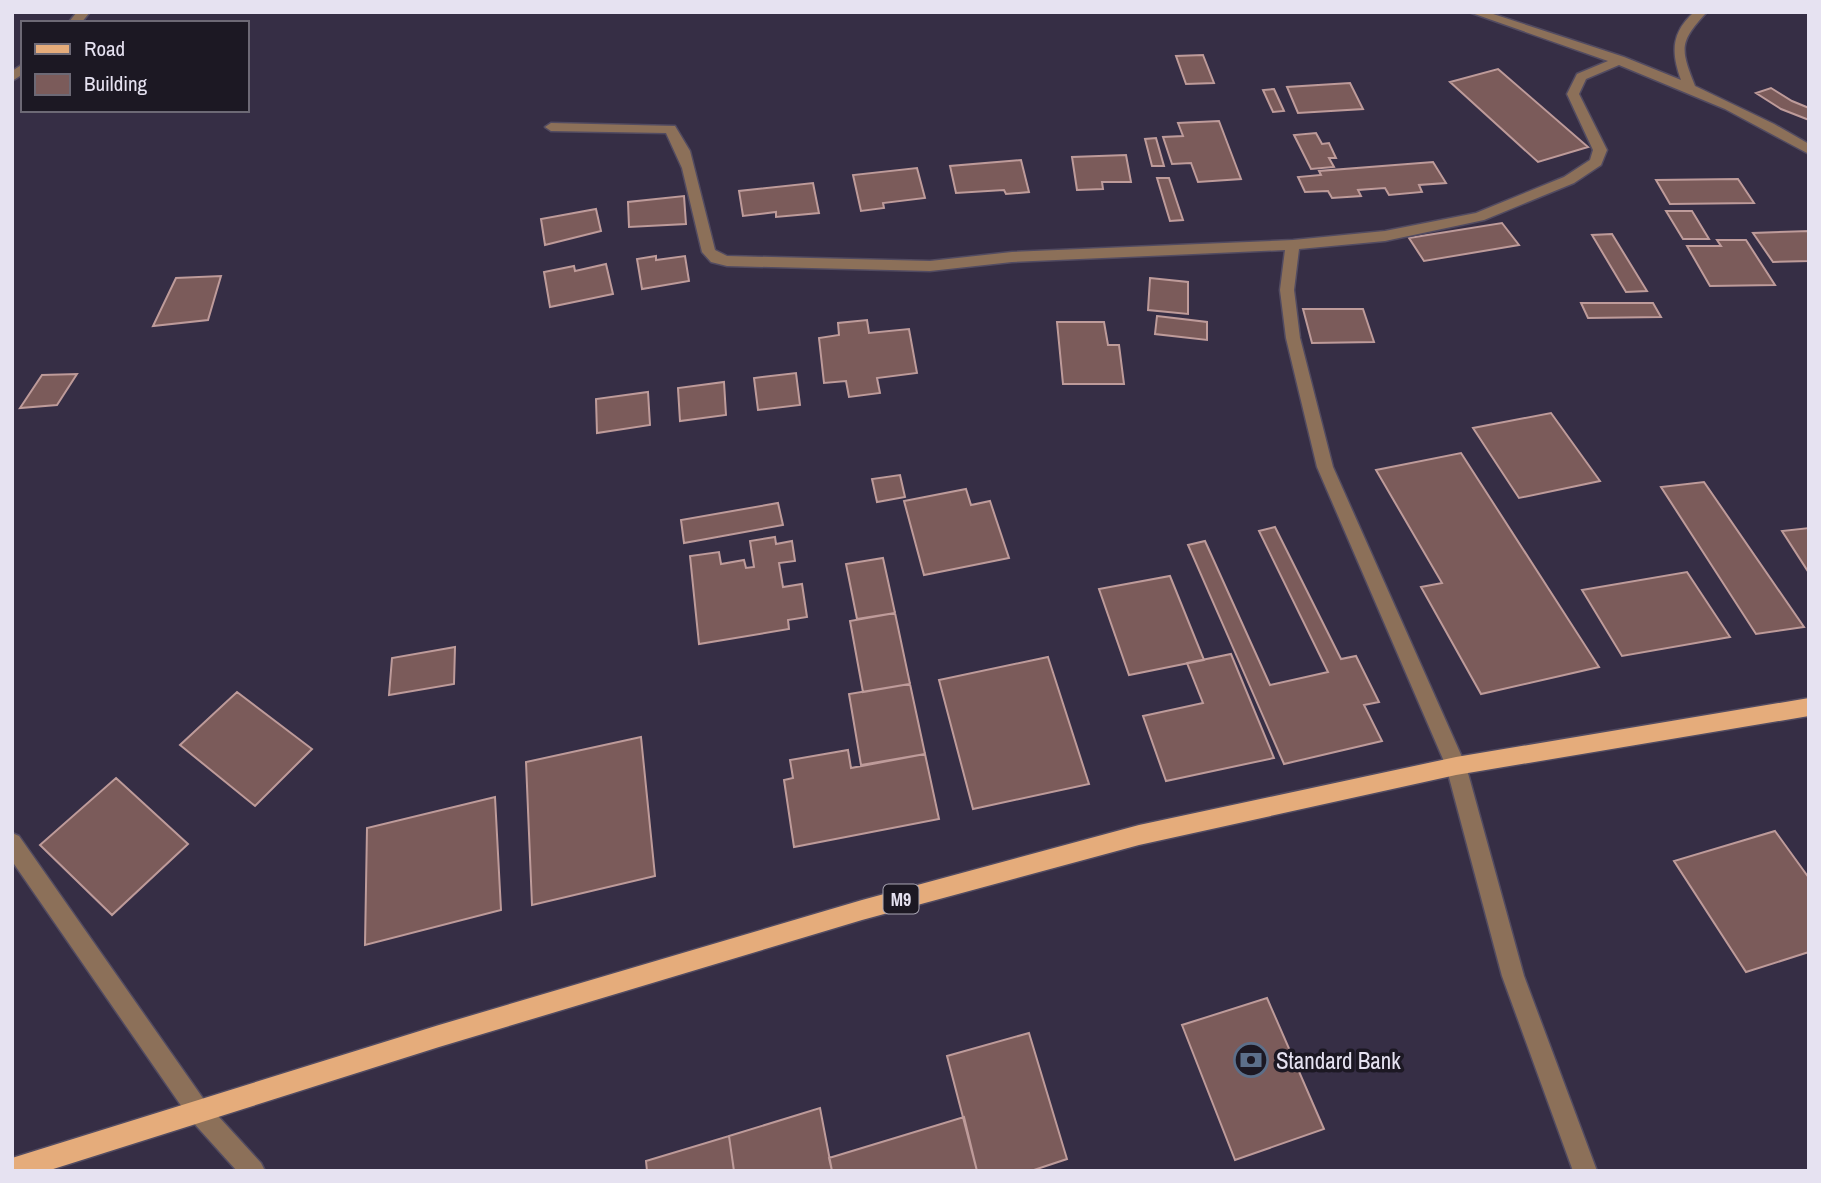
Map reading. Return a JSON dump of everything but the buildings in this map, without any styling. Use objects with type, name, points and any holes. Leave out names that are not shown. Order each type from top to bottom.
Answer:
[{"type":"main road","name":"M9","points":[[12,1170],[452,1032],[862,910],[1139,835],[1456,766],[1809,707]]},
{"type":"street","points":[[1475,12],[1620,60],[1769,125],[1809,150]]},
{"type":"street","points":[[1690,89],[1680,62],[1678,39],[1687,23],[1701,12]]},
{"type":"street","points":[[551,127],[670,129],[679,141],[709,252],[716,259],[727,261],[930,266],[1094,252],[1293,245],[1385,236],[1479,217],[1569,180],[1596,162],[1600,150],[1573,94],[1581,77],[1620,60]]},
{"type":"street","points":[[1293,245],[1287,290],[1293,338],[1304,393],[1325,467],[1456,766],[1513,976],[1585,1171]]},
{"type":"street","points":[[12,843],[199,1112],[253,1171]]},
{"type":"place","name":"Standard Bank","points":[[1251,1060]]}]
